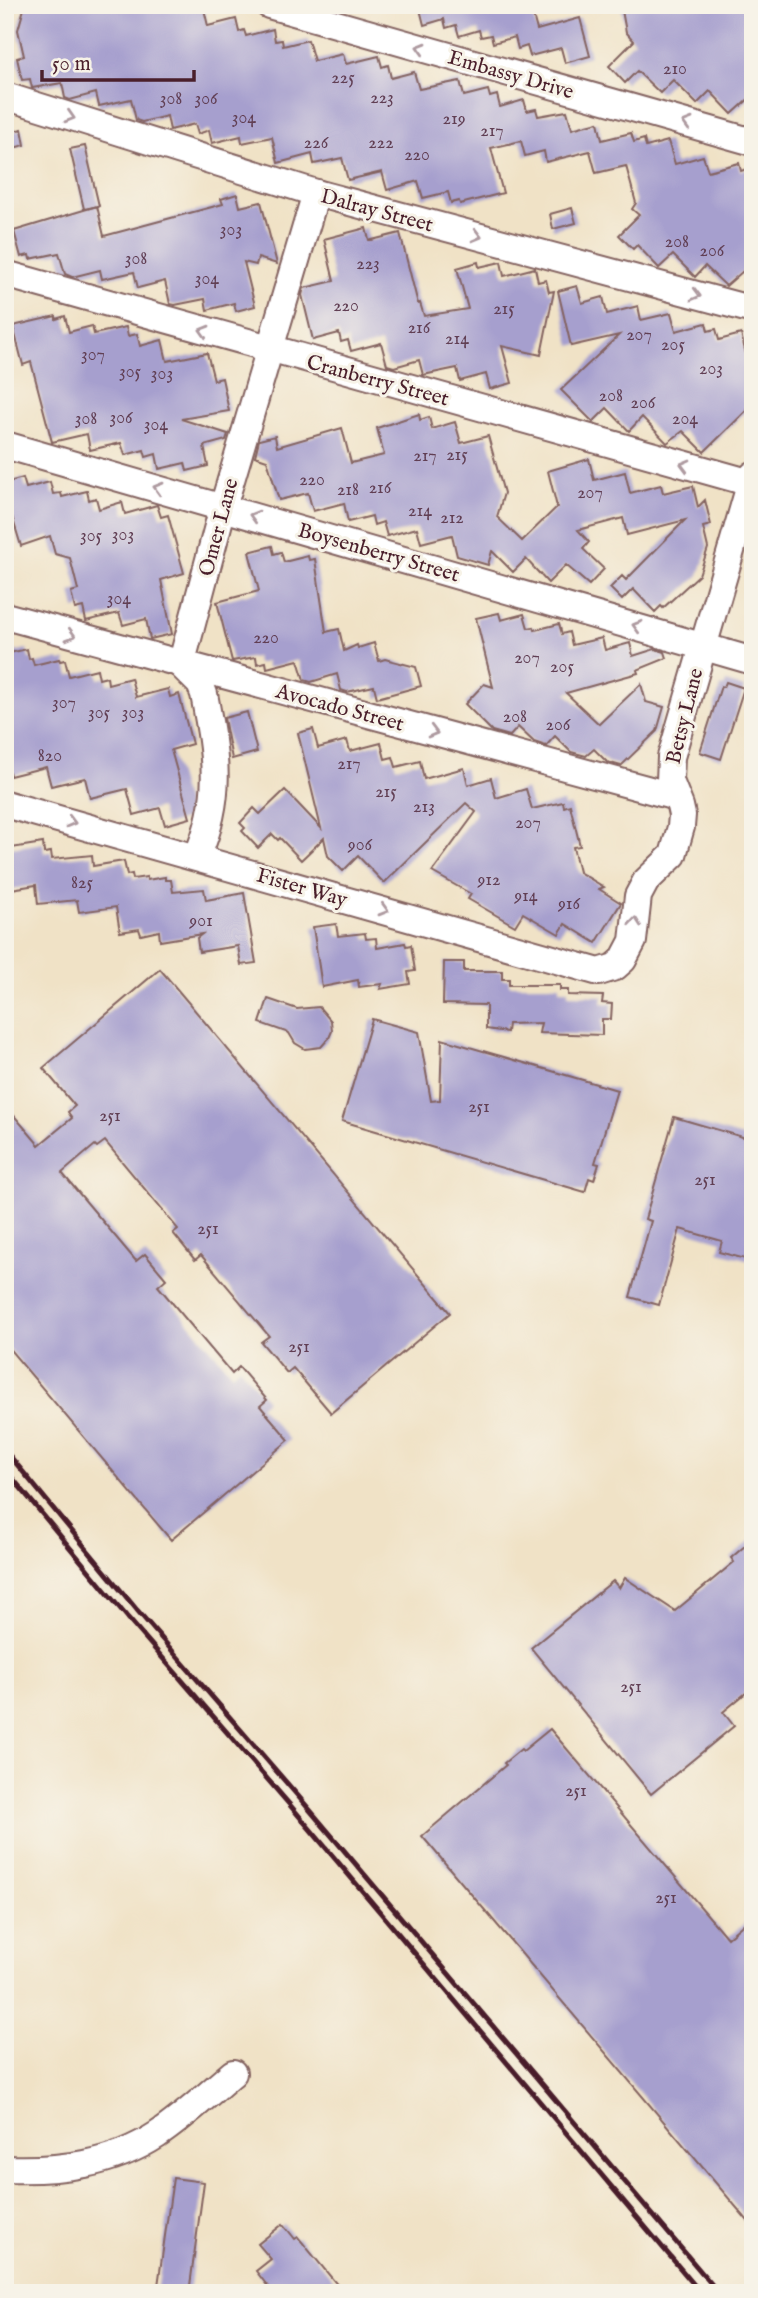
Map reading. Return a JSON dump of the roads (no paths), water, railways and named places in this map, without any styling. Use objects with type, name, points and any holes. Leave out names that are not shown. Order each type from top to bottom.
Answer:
[{"type":"street","name":"Embassy Drive","points":[[269,5],[753,142]]},
{"type":"street","name":"Dalray Street","points":[[5,96],[316,193],[753,310]]},
{"type":"street","name":"Omer Lane","points":[[181,665],[223,507],[316,193]]},
{"type":"street","name":"Cranberry Street","points":[[5,274],[270,350],[752,479]]},
{"type":"street","name":"Boysenberry Street","points":[[5,445],[753,661]]},
{"type":"street","name":"Betsy Lane","points":[[599,972],[615,967],[623,960],[633,941],[638,896],[646,881],[673,855],[682,816],[670,781],[671,757],[752,479]]},
{"type":"street","name":"Avocado Street","points":[[5,616],[676,797]]},
{"type":"street","points":[[181,665],[200,684],[204,694],[216,771],[215,800],[209,829],[197,856]]},
{"type":"street","name":"Fister Way","points":[[5,804],[197,856],[599,972]]},
{"type":"street","points":[[5,2169],[43,2170],[108,2159],[156,2135],[233,2073]]},
{"type":"railway","points":[[5,1450],[137,1610],[719,2293]]},
{"type":"railway","points":[[5,1469],[128,1618],[289,1804],[701,2293]]}]
